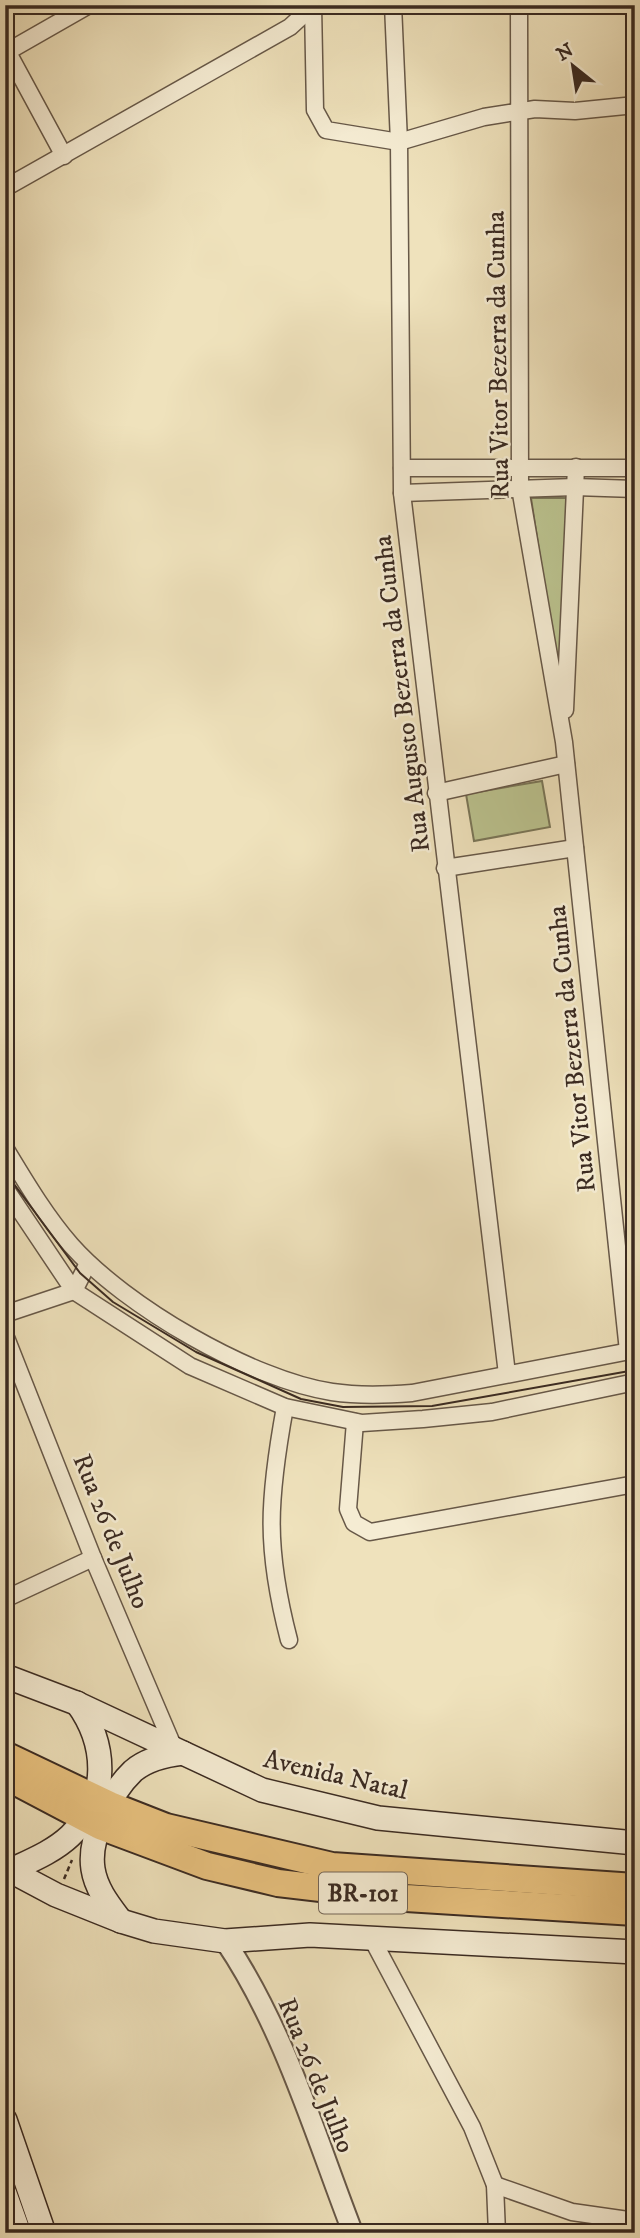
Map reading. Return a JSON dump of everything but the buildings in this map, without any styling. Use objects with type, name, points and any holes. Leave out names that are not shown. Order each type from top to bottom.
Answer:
[{"type":"highway","name":"BR-101","points":[[5,1755],[97,1812],[332,1866],[635,1887]]},
{"type":"highway","name":"BR-101","points":[[5,1776],[97,1812],[207,1866],[278,1884],[406,1898],[635,1912]]},
{"type":"main road","name":"Avenida Natal","points":[[5,1676],[76,1703],[262,1790],[378,1818],[635,1843]]},
{"type":"main road","points":[[76,1703],[90,1721],[99,1746],[100,1774],[92,1868],[105,1900],[121,1921]]},
{"type":"main road","points":[[7,1869],[53,1850],[97,1812],[133,1771],[149,1761],[178,1750]]},
{"type":"main road","points":[[7,1869],[56,1895],[121,1921],[154,1931],[225,1941],[310,1936],[371,1937],[635,1952]]},
{"type":"main road","points":[[5,2120],[44,2233]]},
{"type":"main road","points":[[5,2194],[19,2233]]},
{"type":"street","points":[[64,156],[6,50],[89,5]]},
{"type":"street","name":"Rua Augusto Bezerra da Cunha","points":[[393,5],[399,142],[402,493],[507,1374]]},
{"type":"street","name":"Rua Vitor Bezerra da Cunha","points":[[519,5],[520,488],[564,742],[631,1350]]},
{"type":"street","points":[[310,8],[313,80],[319,121],[326,130],[399,142],[422,137],[458,122],[536,109],[575,111],[635,105]]},
{"type":"street","points":[[5,188],[290,27],[310,8]]},
{"type":"street","points":[[401,468],[635,468],[635,452]]},
{"type":"street","name":"Rua Vitor Bezerra da Cunha","points":[[564,742],[576,467]]},
{"type":"street","points":[[402,493],[575,487],[635,489]]},
{"type":"street","points":[[436,793],[566,764]]},
{"type":"street","points":[[445,868],[575,848]]},
{"type":"street","points":[[5,1148],[49,1217],[88,1263],[113,1286],[172,1325],[210,1346],[302,1386],[376,1395],[412,1393],[631,1350]]},
{"type":"street","points":[[5,1188],[74,1290],[190,1366],[285,1407],[358,1422],[492,1412],[635,1382]]},
{"type":"street","points":[[5,1314],[74,1290],[88,1263]]},
{"type":"street","name":"Rua 26 de Julho","points":[[5,1335],[93,1558],[178,1750]]},
{"type":"street","points":[[285,1407],[271,1480],[270,1532],[271,1563],[289,1640]]},
{"type":"street","points":[[358,1422],[348,1509],[354,1523],[370,1532],[635,1483]]},
{"type":"street","points":[[5,1599],[93,1558]]},
{"type":"street","points":[[371,1937],[472,2127],[495,2185],[496,2233]]},
{"type":"street","name":"Rua 26 de Julho","points":[[225,1941],[244,1970],[280,2048],[353,2233]]},
{"type":"street","points":[[495,2185],[572,2212],[635,2221]]},
{"type":"green space","points":[[531,498],[567,498],[561,695]]},
{"type":"green space","points":[[542,781],[550,827],[474,841],[466,794]]},
{"type":"tram line","points":[[5,1167],[11,1180],[80,1273],[113,1302],[196,1352],[301,1399],[343,1407],[432,1406],[635,1370]]}]
